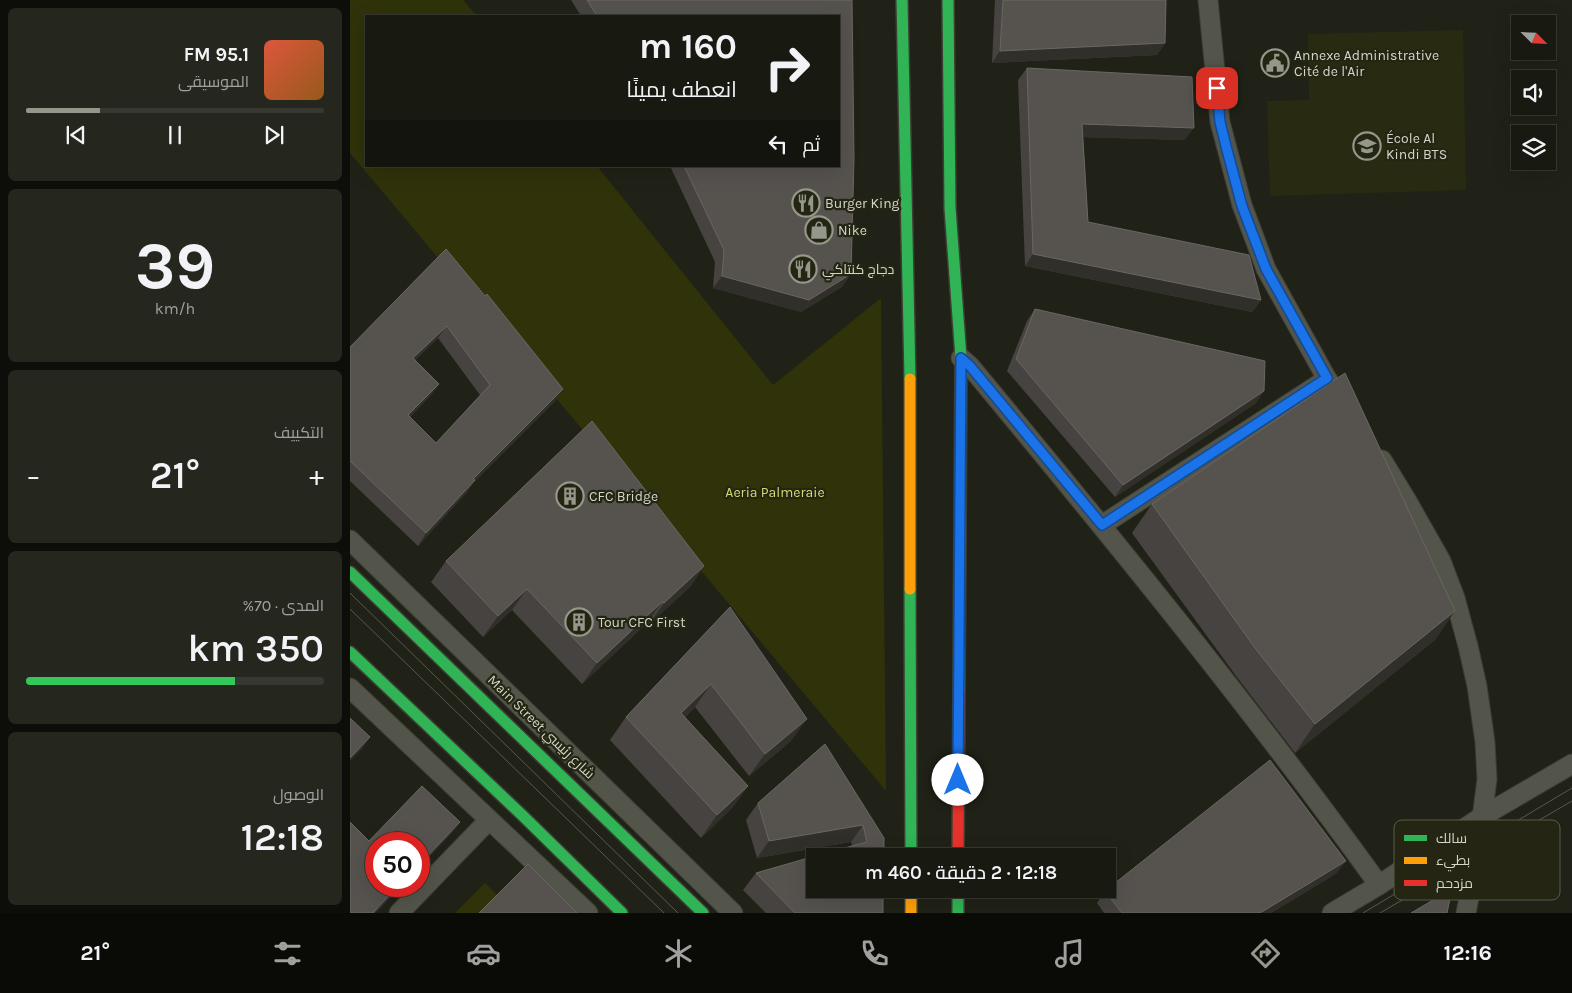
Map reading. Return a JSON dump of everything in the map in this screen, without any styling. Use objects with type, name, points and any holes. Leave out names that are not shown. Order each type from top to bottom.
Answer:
[{"type":"main road","points":[[902,0],[910,375],[911,848]]},
{"type":"main road","points":[[948,0],[950,208],[961,358],[958,848]]},
{"type":"main road","name":"Main Street شارع رئيسي","points":[[350,572],[703,913]]},
{"type":"main road","points":[[350,652],[622,913]]},
{"type":"main road","points":[[911,898],[911,913]]},
{"type":"main road","points":[[958,898],[958,913]]},
{"type":"street","points":[[1208,0],[1220,122],[1242,206],[1266,269],[1327,378],[1355,419]]},
{"type":"street","points":[[961,358],[970,366],[1102,525],[1302,779],[1379,885]]},
{"type":"street","points":[[1102,525],[1327,378]]},
{"type":"street","points":[[1372,444],[1408,501],[1441,561],[1455,598],[1477,686],[1486,742],[1488,779],[1482,820]]},
{"type":"street","name":"Main Street شارع رئيسي","points":[[350,540],[733,913]]},
{"type":"street","points":[[350,688],[588,913]]},
{"type":"street","points":[[1476,820],[1572,764]]},
{"type":"street","points":[[399,913],[489,820]]},
{"type":"street","points":[[1332,913],[1394,875]]},
{"type":"street","points":[[1466,913],[1469,900]]},
{"type":"shaded area","name":"École Al Kindi BTS","points":[[1463,30],[1466,190],[1270,196],[1267,101],[1309,100],[1308,34]]},
{"type":"green space","name":"Aeria Palmeraie","points":[[350,0],[463,0],[476,15],[365,15],[365,167],[598,167],[773,385],[881,298],[886,791],[350,153]]},
{"type":"green space","points":[[485,883],[502,900],[488,913],[455,913]]},
{"type":"building","points":[[587,0],[852,0],[854,159],[851,274],[809,300],[722,276],[724,250],[684,167],[840,167],[840,15],[596,15]]},
{"type":"building","points":[[1003,0],[1166,0],[1165,43],[1000,51]]},
{"type":"building","points":[[1027,68],[1192,77],[1194,128],[1082,124],[1088,222],[1249,255],[1261,300],[1033,254]]},
{"type":"building","points":[[446,249],[485,296],[487,294],[563,389],[473,479],[475,480],[426,533],[350,461],[350,347]],"holes":[[[447,326],[490,385],[436,443],[408,415],[439,384],[413,358]]]},
{"type":"building","points":[[1035,309],[1265,361],[1264,391],[1123,485],[1016,359]]},
{"type":"building","points":[[1345,373],[1455,611],[1315,724],[1255,648],[1152,504]]},
{"type":"building","name":"CFC Bridge","points":[[592,421],[704,566],[664,603],[662,602],[597,663],[527,589],[498,616],[446,561]]},
{"type":"building","points":[[730,607],[807,719],[765,754],[711,684],[681,713],[748,786],[717,815],[626,717]]},
{"type":"building","points":[[350,718],[370,737],[350,758]]},
{"type":"building","points":[[825,744],[884,838],[884,848],[845,848],[867,842],[863,825],[769,841],[758,803]]},
{"type":"building","points":[[1270,760],[1346,861],[1260,913],[1122,913],[1110,898],[1116,898],[1116,882]]},
{"type":"building","points":[[422,786],[460,822],[430,853],[430,832],[378,832]]},
{"type":"building","points":[[350,822],[365,837],[365,897],[388,897],[373,913],[350,913]]},
{"type":"building","points":[[806,859],[806,898],[883,898],[883,913],[795,913],[756,873]]},
{"type":"building","points":[[528,864],[577,913],[479,913]]},
{"type":"building","points":[[1433,900],[1450,900],[1447,913],[1411,913]]},
{"type":"tram line","points":[[350,593],[678,913]]},
{"type":"tram line","points":[[350,609],[664,913]]},
{"type":"tram line","points":[[1518,820],[1572,788]]},
{"type":"tram line","points":[[1539,820],[1572,801]]},
{"type":"tram line","points":[[1363,913],[1394,894]]},
{"type":"tram line","points":[[1380,913],[1402,900]]},
{"type":"traffic: fast","points":[[902,0],[910,379]]},
{"type":"traffic: fast","points":[[948,0],[950,208],[961,358],[959,690]]},
{"type":"traffic: fast","points":[[350,572],[703,913]]},
{"type":"traffic: fast","points":[[910,589],[911,848]]},
{"type":"traffic: fast","points":[[350,652],[622,913]]},
{"type":"traffic: fast","points":[[958,898],[958,913]]},
{"type":"traffic: slow","points":[[910,379],[910,589]]},
{"type":"traffic: slow","points":[[911,898],[911,913]]},
{"type":"traffic: jam","points":[[958,848],[959,690]]},
{"type":"place","name":"Annexe Administrative Cité de l'Air","points":[[1275,63]]},
{"type":"place","name":"École Al Kindi BTS","points":[[1367,146]]},
{"type":"place","name":"Burger King","points":[[806,203]]},
{"type":"place","name":"Nike","points":[[819,230]]},
{"type":"place","name":"دجاج كنتاكي","points":[[803,269]]},
{"type":"place","name":"CFC Bridge","points":[[570,496]]},
{"type":"place","name":"Tour CFC First","points":[[579,622]]},
{"type":"route","points":[[958,780],[961,358],[970,366],[1102,525],[1327,378],[1266,269],[1242,206],[1220,122],[1217,88]]}]
